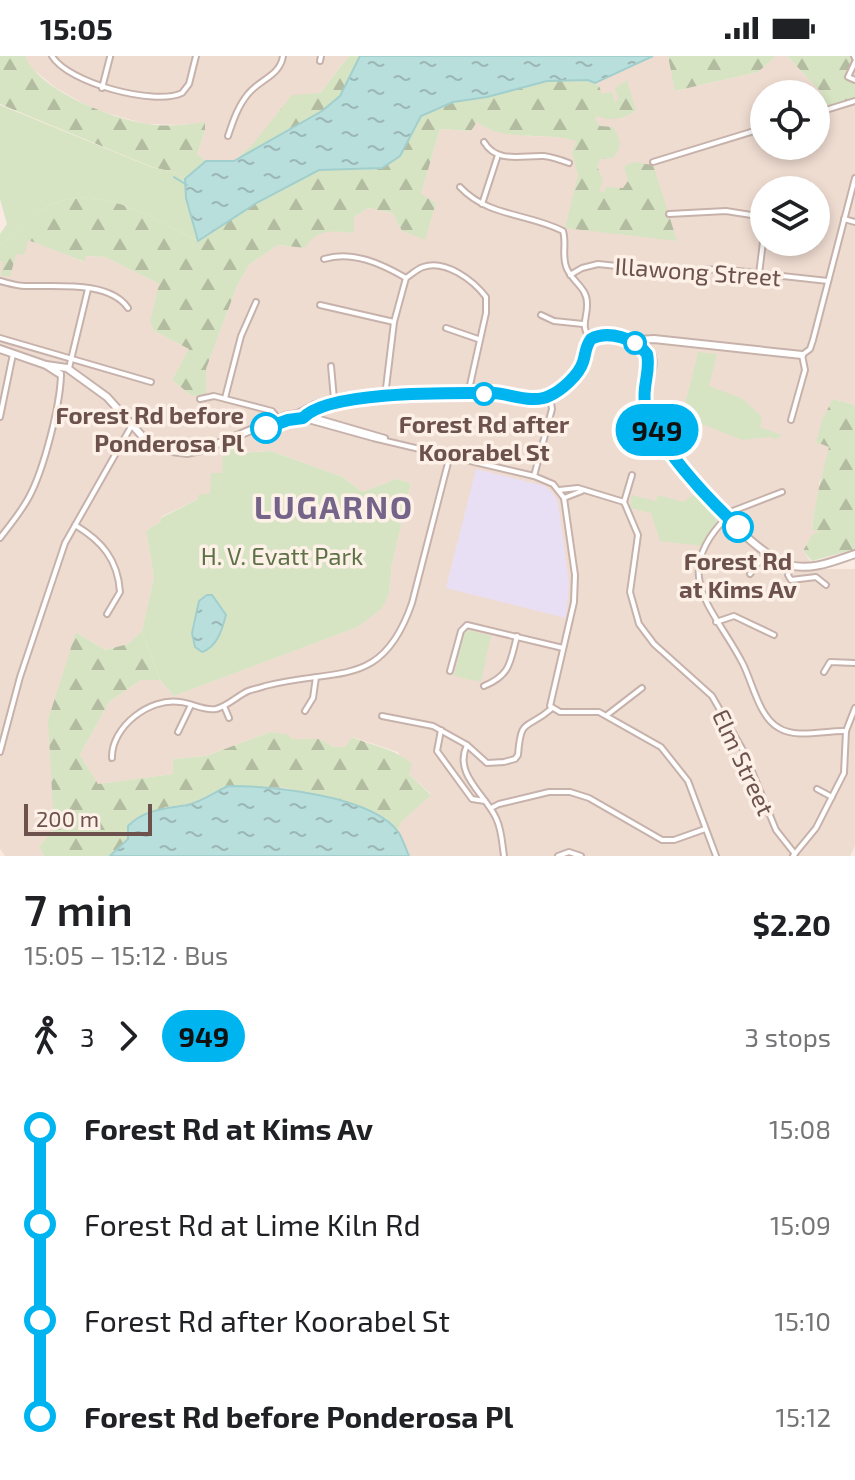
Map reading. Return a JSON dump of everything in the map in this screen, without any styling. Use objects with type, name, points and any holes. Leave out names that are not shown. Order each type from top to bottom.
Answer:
[{"type":"street","points":[[52,56],[69,72],[102,88],[176,96],[189,84],[196,56]]},
{"type":"street","points":[[228,136],[243,100],[250,91],[279,70],[283,56]]},
{"type":"street","points":[[102,88],[110,57]]},
{"type":"street","points":[[855,59],[848,74],[855,80]]},
{"type":"street","points":[[830,109],[855,101]]},
{"type":"street","points":[[653,162],[750,132]]},
{"type":"street","points":[[484,142],[490,151],[498,155],[547,156],[569,163]]},
{"type":"street","points":[[482,204],[498,155]]},
{"type":"street","points":[[802,355],[812,344],[855,178]]},
{"type":"street","points":[[460,187],[482,204],[502,213],[561,229],[565,236],[564,260],[570,275],[586,295],[588,305],[583,324],[584,332],[591,339]]},
{"type":"street","points":[[669,214],[726,211],[750,215]]},
{"type":"street","points":[[844,219],[855,222]]},
{"type":"street","points":[[759,274],[761,256]]},
{"type":"street","points":[[324,259],[353,257],[387,267],[406,278]]},
{"type":"street","name":"Illawong Street","points":[[570,275],[598,264],[650,271],[720,269],[828,281]]},
{"type":"street","points":[[385,396],[394,322],[406,278],[427,266],[446,267],[480,289],[487,299],[468,394]]},
{"type":"street","points":[[0,281],[22,286],[67,284],[115,296],[128,308]]},
{"type":"street","points":[[0,538],[26,502],[36,482],[88,289]]},
{"type":"street","points":[[225,398],[241,336],[256,302]]},
{"type":"street","points":[[320,305],[394,322]]},
{"type":"street","points":[[541,315],[554,321],[583,324]]},
{"type":"street","points":[[446,328],[478,339]]},
{"type":"street","points":[[300,415],[334,399],[468,394],[550,396],[579,370],[591,339],[599,335],[625,336],[640,343],[652,356],[646,405],[661,439],[707,497],[766,553],[790,565],[817,566],[855,554]]},
{"type":"street","points":[[0,338],[151,382]]},
{"type":"street","points":[[640,343],[654,339],[802,355]]},
{"type":"street","points":[[0,349],[82,380],[107,397],[151,443],[176,452],[194,452],[280,420],[354,398]]},
{"type":"street","points":[[0,417],[13,354]]},
{"type":"street","points":[[791,420],[805,370],[802,355]]},
{"type":"street","points":[[331,366],[334,399]]},
{"type":"street","points":[[200,399],[214,396],[225,398],[316,419],[403,444]]},
{"type":"street","points":[[534,476],[552,409],[550,396]]},
{"type":"street","points":[[272,411],[280,420]]},
{"type":"street","points":[[314,411],[316,419]]},
{"type":"street","points":[[300,415],[534,476],[550,482],[559,490],[564,498],[575,589],[550,702],[552,708],[560,712],[596,711],[657,744],[688,781],[716,856]]},
{"type":"street","points":[[0,752],[20,677],[63,548],[132,425]]},
{"type":"street","points":[[112,758],[117,737],[134,717],[169,701],[206,709],[224,706],[248,691],[280,682],[341,675],[376,661],[390,647],[412,603],[450,455]]},
{"type":"street","points":[[559,490],[578,488],[624,502],[632,475]]},
{"type":"street","points":[[564,498],[584,490]]},
{"type":"street","points":[[782,492],[726,515],[708,541],[699,568],[703,598],[740,659],[767,717],[776,727],[793,733],[846,731]]},
{"type":"street","name":"Elm Street","points":[[624,502],[638,535],[630,592],[639,624],[654,644],[712,696],[744,752],[779,835],[794,855]]},
{"type":"street","points":[[75,525],[101,542],[116,566],[120,592],[107,614]]},
{"type":"street","points":[[750,574],[766,553]]},
{"type":"street","points":[[790,565],[788,575],[791,580],[816,577],[826,585]]},
{"type":"street","points":[[716,622],[734,616],[774,635]]},
{"type":"street","points":[[450,671],[464,624],[563,648]]},
{"type":"street","points":[[484,686],[498,680],[507,670],[517,636]]},
{"type":"street","points":[[824,672],[830,662],[855,663]]},
{"type":"street","points":[[305,711],[313,698],[316,677]]},
{"type":"street","points":[[607,715],[642,688]]},
{"type":"street","points":[[178,732],[191,705]]},
{"type":"street","points":[[224,706],[229,718]]},
{"type":"street","points":[[382,716],[441,730],[467,745],[487,763],[515,759],[522,729],[552,708]]},
{"type":"street","points":[[794,855],[816,828],[845,769],[846,731],[855,708]]},
{"type":"street","points":[[441,730],[437,751],[472,799],[485,801]]},
{"type":"street","points":[[467,745],[463,757],[467,776],[491,808],[498,823],[504,856]]},
{"type":"street","points":[[817,789],[832,797]]},
{"type":"street","points":[[491,808],[536,795],[565,791],[589,798],[662,840],[674,840],[705,829]]},
{"type":"street","points":[[558,856],[569,852],[581,856]]},
{"type":"shaded area","points":[[25,56],[349,56],[320,93],[234,161],[206,161],[197,154],[205,123],[146,124],[93,109],[56,88],[29,66]]},
{"type":"shaded area","points":[[653,56],[668,56],[676,91],[758,72],[776,56],[787,56],[810,80],[750,80],[750,160],[830,160],[830,106],[855,100],[855,405],[833,399],[827,464],[819,483],[819,499],[812,528],[819,531],[803,551],[816,569],[855,569],[855,846],[850,856],[409,856],[398,831],[401,822],[431,794],[409,774],[398,752],[352,737],[345,747],[334,747],[320,739],[290,739],[270,732],[206,756],[173,759],[174,774],[98,784],[80,755],[109,702],[141,680],[160,680],[174,696],[358,627],[389,594],[392,564],[411,483],[396,479],[362,492],[343,477],[271,451],[240,453],[237,446],[210,493],[161,517],[160,522],[146,531],[154,577],[142,631],[128,644],[105,650],[76,632],[53,780],[54,829],[39,847],[44,856],[5,856],[0,849],[0,261],[4,262],[16,254],[28,239],[84,262],[86,256],[105,257],[159,284],[154,331],[190,349],[172,380],[192,396],[206,393],[206,369],[237,286],[249,265],[278,245],[304,248],[311,238],[328,230],[354,233],[354,217],[368,208],[392,213],[402,231],[421,194],[440,129],[471,131],[477,122],[527,136],[563,137],[592,103],[595,83]]},
{"type":"shaded area","points":[[476,469],[545,486],[555,496],[569,583],[566,618],[446,588]]},
{"type":"green space","points":[[0,56],[25,56],[45,81],[97,110],[148,124],[205,122],[197,154],[206,161],[185,179],[0,104]]},
{"type":"green space","points":[[349,56],[360,56],[340,96],[322,111],[234,161],[252,145],[292,95],[320,93]]},
{"type":"green space","points":[[668,56],[776,56],[758,72],[675,91]]},
{"type":"green space","points":[[787,56],[855,56],[855,100],[830,107],[830,80],[810,80]]},
{"type":"green space","points":[[588,80],[599,86],[602,94],[612,92],[615,103],[618,99],[615,88],[627,80],[636,110],[617,119],[597,116],[595,119],[600,126],[613,127],[620,143],[613,158],[601,159],[597,166],[603,180],[599,193],[604,192],[606,187],[623,188],[628,181],[624,167],[628,164],[653,164],[677,241],[565,228],[578,175],[572,153],[576,141],[512,135],[477,122],[471,131],[440,129],[421,194],[436,203],[425,240],[402,231],[392,213],[368,208],[354,217],[354,233],[320,234],[305,248],[278,245],[249,265],[237,286],[206,369],[206,394],[192,396],[172,380],[189,349],[154,331],[150,322],[159,284],[105,257],[86,256],[85,262],[28,240],[24,255],[16,254],[10,277],[1,276],[3,262],[0,261],[0,245],[37,213],[62,201],[103,199],[143,213],[198,241],[258,202],[319,170],[382,168],[400,156],[421,116],[453,102],[487,97],[547,81]]},
{"type":"green space","points":[[0,105],[185,179],[186,198],[198,241],[123,205],[103,199],[82,198],[62,201],[43,209],[0,245],[0,234],[7,224],[0,199]]},
{"type":"green space","points":[[698,352],[717,354],[709,386],[743,399],[762,417],[760,427],[782,435],[776,439],[742,440],[682,416]]},
{"type":"green space","points":[[833,399],[855,405],[855,549],[812,561],[803,551],[812,535],[819,532],[812,529],[829,447],[816,442],[822,420]]},
{"type":"green space","name":"H. V. Evatt Park","points":[[237,445],[240,453],[271,451],[343,477],[362,492],[396,479],[411,483],[392,564],[389,594],[382,608],[358,627],[174,696],[160,680],[142,631],[154,577],[146,531],[161,518],[198,499],[198,495],[210,493],[211,473],[222,473],[223,450]]},
{"type":"green space","points":[[698,492],[720,516],[702,546],[660,541],[651,513],[630,508],[631,495],[656,501],[658,495],[683,502]]},
{"type":"green space","points":[[464,629],[491,636],[481,682],[454,676]]},
{"type":"green space","points":[[142,631],[160,680],[141,680],[109,702],[80,755],[98,784],[173,774],[173,759],[206,756],[270,732],[290,735],[291,739],[320,739],[334,747],[345,747],[352,737],[390,751],[412,764],[409,774],[431,795],[401,822],[398,831],[378,815],[287,788],[228,786],[190,804],[165,807],[110,856],[44,856],[39,847],[54,828],[48,720],[76,632],[105,650],[128,644]]},
{"type":"water","points":[[360,56],[653,56],[595,83],[588,80],[547,81],[487,97],[453,102],[421,116],[400,156],[382,168],[319,170],[258,202],[198,241],[186,198],[185,179],[206,161],[234,161],[322,111],[340,96]]},
{"type":"water","points":[[212,595],[226,615],[215,642],[202,652],[195,647],[192,633],[199,601]]},
{"type":"water","points":[[228,786],[294,791],[345,801],[386,820],[399,833],[409,856],[110,856],[128,839],[128,826],[141,816],[192,804]]},
{"type":"waterway","points":[[174,177],[187,185]]},
{"type":"bus line","name":"949","points":[[266,428],[303,418],[326,406],[354,398],[494,393],[548,397],[581,367],[591,339],[599,335],[618,337],[636,343],[647,354],[645,402],[661,439],[710,500],[738,527]]},
{"type":"place","name":"Forest Rd after Koorabel St","points":[[484,394]]},
{"type":"place","name":"Forest Rd before Ponderosa Pl","points":[[266,428]]},
{"type":"place","name":"Forest Rd at Kims Av","points":[[738,527]]},
{"type":"district","name":"LUGARNO","points":[[334,506]]}]
